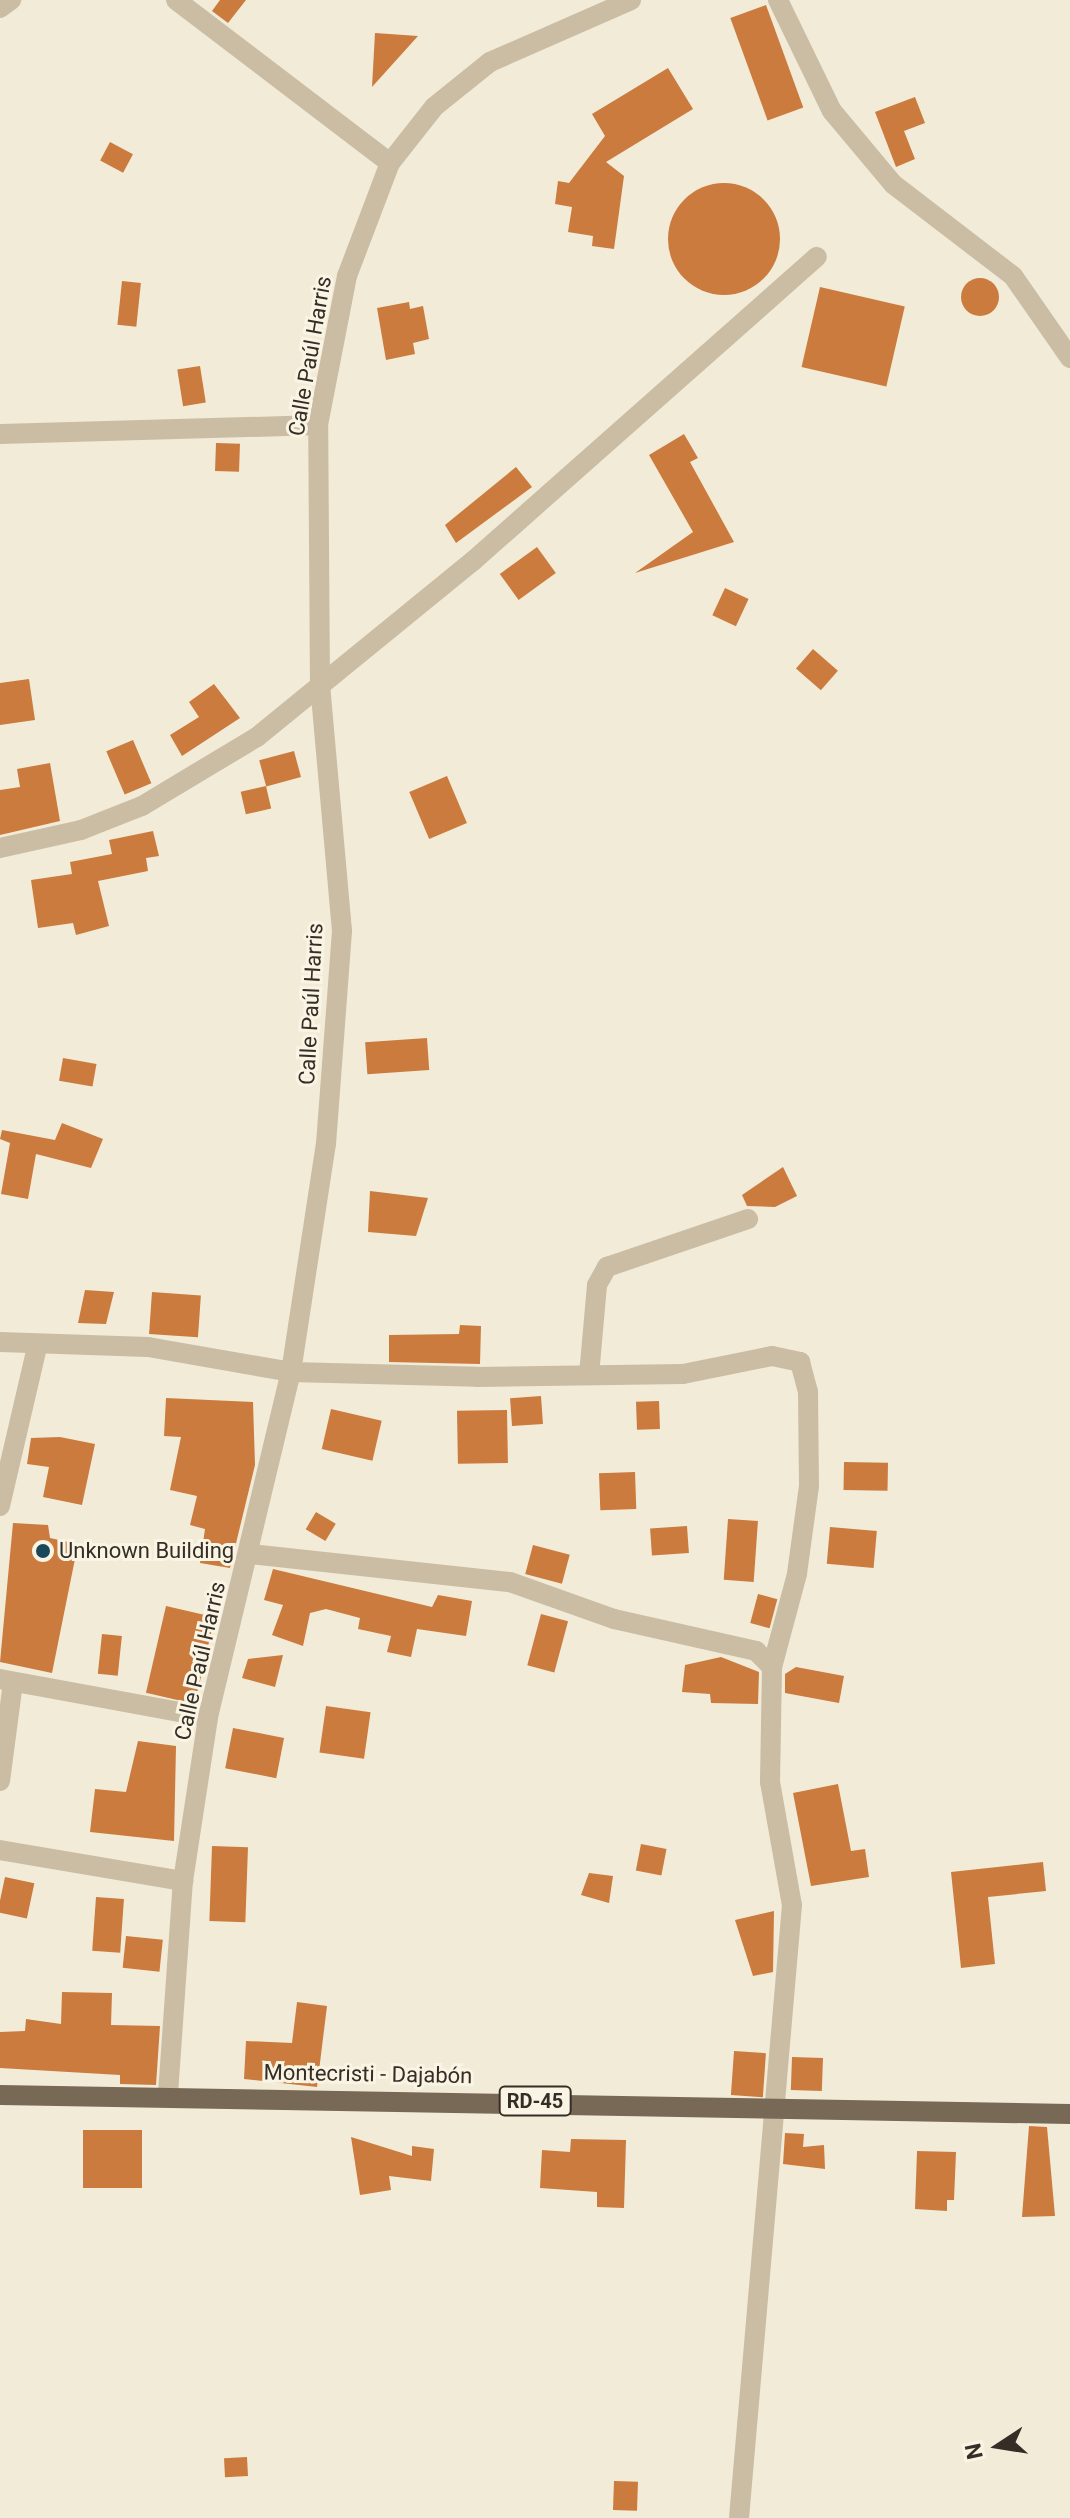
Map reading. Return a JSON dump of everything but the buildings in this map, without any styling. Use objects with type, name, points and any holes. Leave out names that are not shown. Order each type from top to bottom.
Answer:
[{"type":"main road","name":"Montecristi - Dajabón","points":[[0,2095],[168,2094],[1070,2114]]},
{"type":"street","points":[[0,8],[11,0]]},
{"type":"street","points":[[176,0],[390,163]]},
{"type":"street","name":"Calle Paúl Harris","points":[[168,2094],[183,1881],[208,1717],[251,1554],[291,1372],[326,1144],[342,931],[320,686],[318,425],[347,276],[390,163],[434,107],[490,62],[631,0]]},
{"type":"street","points":[[778,0],[832,111],[893,184],[1013,276],[1070,358]]},
{"type":"street","points":[[0,848],[81,830],[142,806],[257,737],[817,257]]},
{"type":"street","points":[[0,434],[318,425]]},
{"type":"street","points":[[589,1375],[597,1285],[607,1267],[748,1219]]},
{"type":"street","points":[[0,1342],[37,1347],[148,1347],[291,1372],[683,1374],[772,1356],[800,1362],[808,1392],[809,1486],[797,1574],[772,1667],[770,1782],[792,1905],[772,2106],[739,2518]]},
{"type":"street","points":[[0,1506],[37,1347]]},
{"type":"street","points":[[251,1554],[510,1582],[614,1619],[756,1651],[772,1667]]},
{"type":"street","points":[[0,1781],[6,1680],[208,1717]]},
{"type":"street","points":[[0,1850],[183,1881]]},
{"type":"place","name":"Unknown Building","points":[[43,1551]]}]
